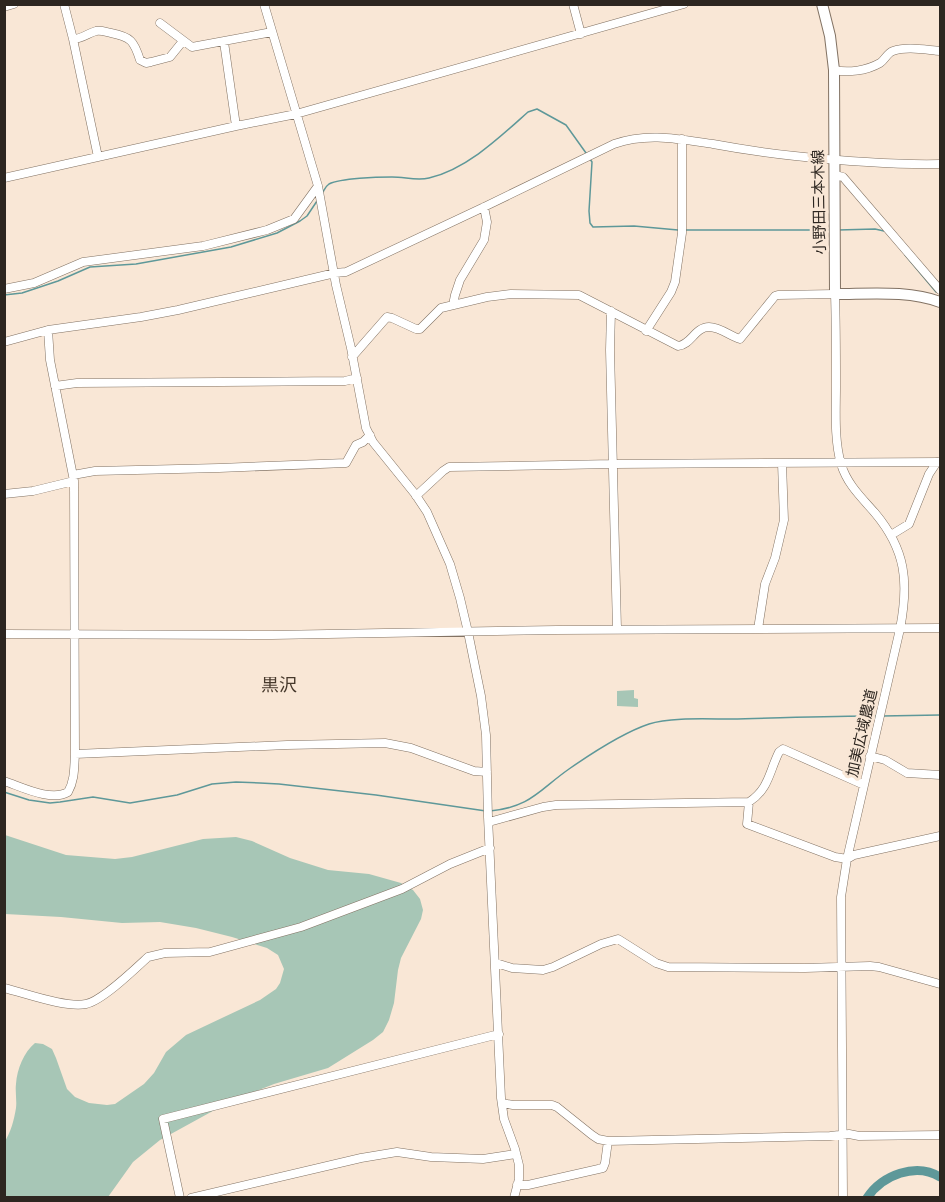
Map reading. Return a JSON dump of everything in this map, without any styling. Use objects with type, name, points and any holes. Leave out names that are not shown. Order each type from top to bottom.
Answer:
[{"type":"main road","name":"小野田三本木線","points":[[822,4],[830,36],[834,70],[835,294]]},
{"type":"main road","points":[[835,294],[914,294],[940,298]]},
{"type":"street","points":[[4,7],[14,4]]},
{"type":"street","points":[[64,4],[98,157]]},
{"type":"street","points":[[264,4],[319,189],[366,428],[373,442],[427,512],[450,564],[468,632],[484,716],[502,1103],[519,1173],[514,1197]]},
{"type":"street","points":[[573,4],[581,34]]},
{"type":"street","points":[[4,178],[296,114],[684,4]]},
{"type":"street","points":[[160,23],[192,47],[272,32]]},
{"type":"street","points":[[73,39],[81,39],[95,31],[123,36],[132,42],[140,60],[146,63],[170,57],[183,41]]},
{"type":"street","points":[[224,42],[237,126]]},
{"type":"street","points":[[834,70],[855,71],[881,63],[890,52],[900,49],[940,51]]},
{"type":"street","points":[[4,342],[48,330],[178,310],[346,272],[588,156],[634,138],[682,139],[794,156],[902,165],[940,165]]},
{"type":"street","points":[[646,331],[675,282],[682,228],[682,139]]},
{"type":"street","points":[[835,175],[843,177],[940,298]]},
{"type":"street","points":[[4,289],[34,284],[83,262],[203,246],[267,230],[294,219],[319,189]]},
{"type":"street","points":[[453,304],[460,280],[484,240],[487,222],[484,207]]},
{"type":"street","points":[[352,357],[387,317],[420,329],[438,310],[453,304],[487,297],[511,294],[579,295],[646,331],[681,346],[698,331],[707,327],[740,339],[775,296],[835,294]]},
{"type":"street","name":"加美広域農道","points":[[835,294],[836,430],[841,463],[849,482],[888,529],[898,549],[905,588],[900,628],[847,859],[841,897],[843,1197]]},
{"type":"street","points":[[611,311],[616,629]]},
{"type":"street","points":[[4,781],[38,793],[63,795],[68,792],[72,784],[75,754],[74,478],[50,360],[48,330]]},
{"type":"street","points":[[55,386],[77,383],[345,381],[357,378]]},
{"type":"street","points":[[4,494],[33,491],[95,471],[346,463],[356,445],[370,435]]},
{"type":"street","points":[[416,496],[449,467],[939,462]]},
{"type":"street","points":[[891,535],[909,524],[929,474],[939,462]]},
{"type":"street","points":[[758,629],[766,577],[775,558],[784,520],[782,464]]},
{"type":"street","points":[[4,634],[273,635],[616,629],[940,628]]},
{"type":"street","points":[[75,754],[385,743],[411,748],[474,771],[487,772]]},
{"type":"street","points":[[488,819],[556,805],[748,802],[759,796],[763,790],[778,752],[783,749],[864,785]]},
{"type":"street","points":[[870,756],[885,760],[907,773],[940,775]]},
{"type":"street","points":[[748,802],[747,824],[835,857],[847,859],[854,855],[940,836]]},
{"type":"street","points":[[4,988],[64,1003],[87,1004],[100,998],[148,957],[171,952],[210,952],[301,927],[402,889],[458,860],[490,848]]},
{"type":"street","points":[[496,963],[512,968],[543,970],[601,944],[618,939],[656,963],[668,967],[879,967],[940,984]]},
{"type":"street","points":[[180,1197],[163,1119],[499,1034]]},
{"type":"street","points":[[502,1103],[552,1105],[598,1139],[608,1141],[940,1135]]},
{"type":"street","points":[[517,1185],[528,1185],[603,1168],[608,1141]]},
{"type":"street","points":[[191,1197],[389,1153],[483,1159],[516,1154]]},
{"type":"green space","points":[[634,690],[634,698],[638,699],[638,707],[617,706],[617,691]]},
{"type":"green space","points":[[5,835],[66,855],[115,859],[132,857],[203,839],[236,837],[328,870],[369,874],[401,883],[413,890],[420,899],[423,910],[421,919],[401,958],[394,1003],[383,1032],[328,1068],[274,1084],[231,1101],[160,1140],[133,1162],[108,1197],[5,1197],[4,1143],[15,1112],[18,1073],[24,1056],[35,1043],[52,1049],[67,1089],[75,1097],[89,1103],[115,1104],[144,1084],[154,1073],[166,1052],[186,1035],[260,1000],[276,989],[284,969],[278,955],[267,948],[196,928],[160,922],[122,923],[5,914]]},
{"type":"waterway","points":[[323,192],[329,184],[342,180],[386,177],[424,179],[443,174],[470,160],[528,112],[537,109],[566,125],[586,153]]},
{"type":"waterway","points":[[590,159],[592,162],[589,211],[590,223],[593,227],[634,226],[678,230]]},
{"type":"waterway","points":[[4,295],[22,293],[90,267],[136,264],[231,247],[277,233],[300,221],[307,216],[317,201]]},
{"type":"waterway","points":[[838,230],[875,229],[884,231]]},
{"type":"waterway","points":[[685,230],[831,230]]},
{"type":"waterway","points":[[905,255],[936,292]]},
{"type":"waterway","points":[[882,716],[940,715]]},
{"type":"waterway","points":[[490,811],[515,806],[525,801],[607,744],[657,722],[689,719],[877,716]]},
{"type":"waterway","points":[[4,792],[29,800],[50,803],[93,797],[130,803],[177,795],[212,784],[236,782],[279,784],[376,795],[486,811]]},
{"type":"waterway","points":[[867,1198],[881,1183],[900,1173],[921,1171],[940,1177]]},
{"type":"district","name":"黒沢","points":[[279,685]]}]
